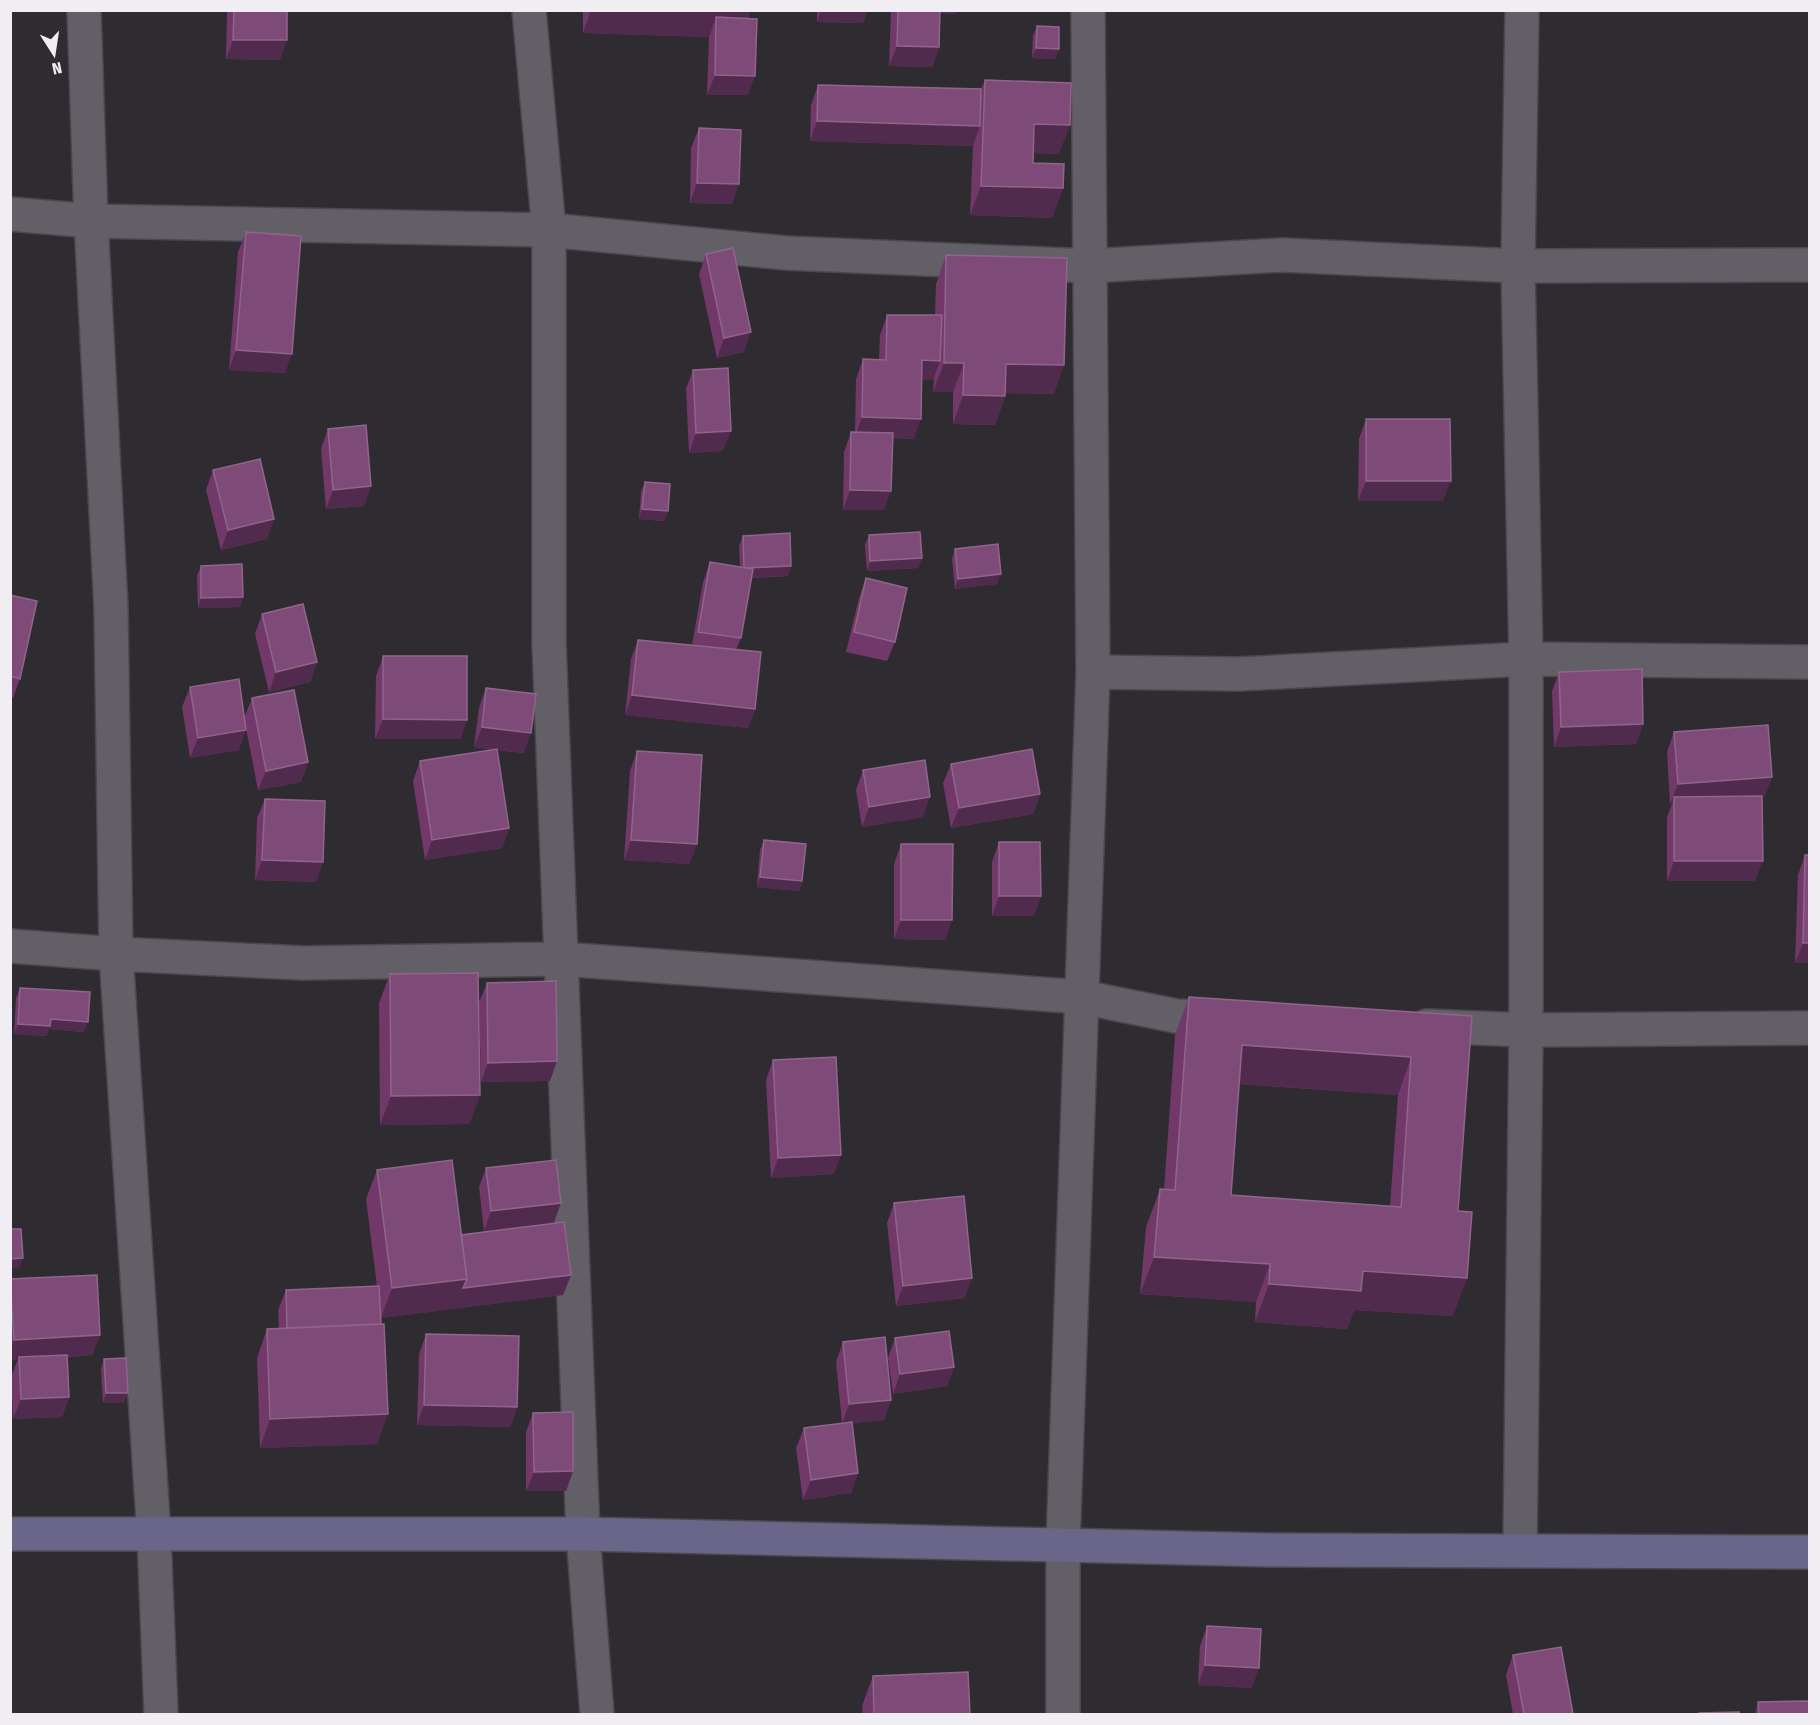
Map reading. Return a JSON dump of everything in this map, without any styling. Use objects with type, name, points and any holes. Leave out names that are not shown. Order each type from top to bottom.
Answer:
[{"type":"main road","points":[[10,1534],[583,1534],[1270,1550],[1809,1552]]},
{"type":"street","points":[[84,10],[91,221],[111,608],[116,954],[154,1534],[161,1714]]},
{"type":"street","points":[[530,10],[549,230],[549,643],[583,1534],[597,1714]]},
{"type":"street","points":[[1063,1714],[1063,1545],[1093,672],[1088,10]]},
{"type":"street","points":[[1520,1550],[1526,1030],[1526,659],[1518,266],[1522,10]]},
{"type":"street","points":[[10,214],[91,221],[549,230],[786,253],[1089,266],[1282,255],[1518,266],[1809,265]]},
{"type":"street","points":[[1093,672],[1239,675],[1526,659],[1809,662]]},
{"type":"street","points":[[10,945],[116,954],[303,963],[562,959],[1082,997],[1176,1016],[1258,1019]]},
{"type":"street","points":[[1398,1025],[1526,1030],[1809,1028]]},
{"type":"building","points":[[234,10],[287,10],[287,40],[233,40]]},
{"type":"building","points":[[898,10],[940,10],[939,47],[897,46]]},
{"type":"building","points":[[716,17],[757,19],[755,76],[715,75]]},
{"type":"building","points":[[1037,26],[1059,27],[1059,49],[1036,48]]},
{"type":"building","points":[[985,80],[1071,83],[1070,125],[1034,124],[1033,163],[1064,164],[1063,188],[981,186]]},
{"type":"building","points":[[818,85],[981,89],[980,126],[817,121]]},
{"type":"building","points":[[699,128],[741,130],[739,184],[697,183]]},
{"type":"building","points":[[246,232],[301,236],[292,354],[236,350]]},
{"type":"building","points":[[733,248],[751,332],[724,338],[706,254]]},
{"type":"building","points":[[946,255],[1067,258],[1064,365],[1006,364],[1005,396],[963,395],[964,363],[944,363]]},
{"type":"building","points":[[887,315],[942,315],[940,361],[922,360],[921,419],[862,417],[863,359],[886,360]]},
{"type":"building","points":[[728,368],[731,431],[696,433],[693,370]]},
{"type":"building","points":[[1366,419],[1450,419],[1451,481],[1366,481]]},
{"type":"building","points":[[366,425],[371,486],[333,490],[328,429]]},
{"type":"building","points":[[851,432],[893,433],[891,491],[850,490]]},
{"type":"building","points":[[260,459],[274,519],[228,530],[213,470]]},
{"type":"building","points":[[645,482],[670,484],[668,511],[642,509]]},
{"type":"building","points":[[920,532],[922,558],[870,561],[869,535]]},
{"type":"building","points":[[790,533],[791,566],[744,568],[743,536]]},
{"type":"building","points":[[998,544],[1001,574],[958,579],[955,549]]},
{"type":"building","points":[[710,562],[753,569],[741,638],[698,632]]},
{"type":"building","points":[[242,564],[243,597],[201,598],[201,566]]},
{"type":"building","points":[[866,578],[907,588],[895,642],[854,632]]},
{"type":"building","points":[[10,595],[37,601],[20,679],[10,676]]},
{"type":"building","points":[[303,604],[317,662],[276,672],[262,614]]},
{"type":"building","points":[[638,640],[761,652],[755,709],[632,695]]},
{"type":"building","points":[[383,656],[467,656],[467,720],[383,719]]},
{"type":"building","points":[[1642,669],[1643,724],[1561,727],[1559,672]]},
{"type":"building","points":[[239,679],[246,730],[198,738],[190,687]]},
{"type":"building","points":[[486,688],[536,694],[531,733],[482,727]]},
{"type":"building","points":[[294,690],[308,762],[266,771],[252,698]]},
{"type":"building","points":[[1768,725],[1772,777],[1678,784],[1674,732]]},
{"type":"building","points":[[497,749],[509,828],[432,840],[420,761]]},
{"type":"building","points":[[1032,749],[1040,794],[959,808],[951,764]]},
{"type":"building","points":[[637,751],[702,755],[697,844],[631,840]]},
{"type":"building","points":[[925,760],[930,797],[869,807],[863,770]]},
{"type":"building","points":[[1762,796],[1763,861],[1674,861],[1674,797]]},
{"type":"building","points":[[265,799],[325,801],[323,862],[262,860]]},
{"type":"building","points":[[764,840],[806,844],[802,881],[760,877]]},
{"type":"building","points":[[999,842],[1040,842],[1041,896],[999,896]]},
{"type":"building","points":[[901,844],[953,844],[952,920],[901,920]]},
{"type":"building","points":[[1805,855],[1809,855],[1809,943],[1803,943]]},
{"type":"building","points":[[478,973],[480,1095],[391,1096],[390,974]]},
{"type":"building","points":[[556,981],[557,1061],[488,1063],[487,983]]},
{"type":"building","points":[[20,988],[90,992],[88,1022],[51,1019],[50,1026],[18,1024]]},
{"type":"building","points":[[1189,997],[1472,1016],[1458,1211],[1472,1212],[1467,1278],[1363,1271],[1361,1291],[1269,1284],[1270,1264],[1154,1257],[1160,1189],[1175,1190]],"holes":[[[1242,1045],[1411,1057],[1401,1207],[1231,1195]]]},
{"type":"building","points":[[836,1057],[841,1155],[778,1158],[773,1060]]},
{"type":"building","points":[[452,1160],[467,1279],[392,1288],[377,1170]]},
{"type":"building","points":[[556,1160],[561,1203],[491,1211],[486,1168]]},
{"type":"building","points":[[964,1196],[972,1278],[903,1286],[894,1203]]},
{"type":"building","points":[[564,1222],[571,1275],[463,1288],[467,1279],[461,1235]]},
{"type":"building","points":[[10,1229],[21,1229],[23,1258],[10,1259]]},
{"type":"building","points":[[97,1275],[100,1335],[14,1340],[10,1279]]},
{"type":"building","points":[[379,1286],[381,1324],[287,1328],[286,1290]]},
{"type":"building","points":[[384,1324],[388,1414],[270,1419],[267,1329]]},
{"type":"building","points":[[949,1331],[954,1367],[900,1374],[895,1338]]},
{"type":"building","points":[[426,1334],[519,1336],[517,1407],[424,1405]]},
{"type":"building","points":[[885,1337],[891,1400],[849,1404],[843,1342]]},
{"type":"building","points":[[67,1355],[69,1397],[21,1399],[19,1357]]},
{"type":"building","points":[[126,1358],[128,1393],[106,1393],[104,1359]]},
{"type":"building","points":[[573,1412],[573,1471],[534,1472],[533,1413]]},
{"type":"building","points":[[852,1422],[858,1473],[811,1480],[804,1428]]},
{"type":"building","points":[[1207,1626],[1261,1629],[1259,1668],[1205,1665]]},
{"type":"building","points":[[1561,1647],[1573,1714],[1524,1714],[1513,1655]]},
{"type":"building","points":[[968,1672],[970,1714],[874,1714],[873,1676]]},
{"type":"building","points":[[1809,1701],[1809,1714],[1759,1714],[1758,1702]]},
{"type":"building","points":[[1739,1712],[1739,1714],[1699,1714],[1699,1713]]}]
